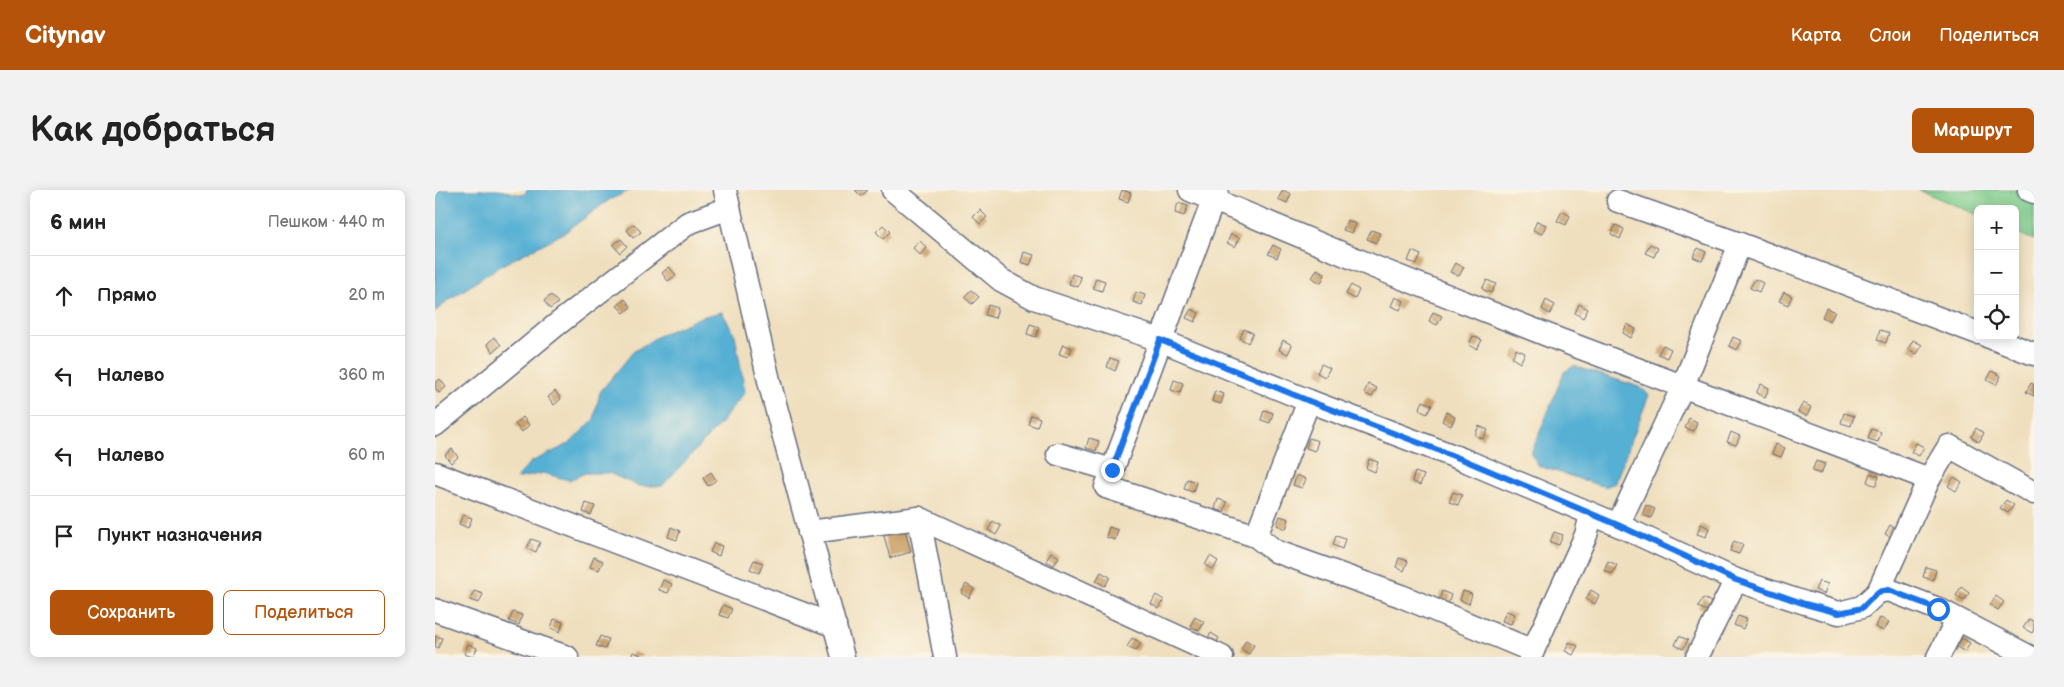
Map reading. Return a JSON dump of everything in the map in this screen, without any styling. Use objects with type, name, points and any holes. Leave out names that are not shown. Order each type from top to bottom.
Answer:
[{"type":"street","points":[[893,190],[1001,280],[1034,298],[1160,340],[1309,401],[1464,460],[1618,525],[1736,580],[1805,604],[1839,613],[1862,608],[1878,592],[1929,478],[1949,446],[2034,493]]},
{"type":"street","points":[[1190,190],[1216,195],[1395,275],[1929,478]]},
{"type":"street","points":[[2029,190],[2034,192]]},
{"type":"street","points":[[1216,195],[1106,487],[1256,536],[1275,552],[1401,596],[1531,654],[1586,535],[1591,515]]},
{"type":"street","points":[[435,425],[555,326],[688,223],[727,199],[770,385],[843,657]]},
{"type":"street","points":[[1618,201],[1740,244],[1974,332]]},
{"type":"street","points":[[1618,525],[1683,386],[1740,244]]},
{"type":"street","points":[[1997,340],[2034,354]]},
{"type":"street","points":[[1256,536],[1309,401]]},
{"type":"street","points":[[1058,454],[1112,470]]},
{"type":"street","points":[[435,473],[835,626]]},
{"type":"street","points":[[809,532],[919,518],[1222,657]]},
{"type":"street","points":[[919,518],[945,657]]},
{"type":"street","points":[[1697,657],[1736,580]]},
{"type":"street","points":[[1878,592],[1889,590],[1938,609],[2030,657]]},
{"type":"street","points":[[435,610],[567,657]]},
{"type":"street","points":[[1938,657],[1957,620]]},
{"type":"green space","points":[[1919,190],[2034,190],[2034,240],[2019,234],[2019,205],[1974,205],[1974,213]]},
{"type":"water","points":[[435,190],[498,190],[524,195],[527,190],[631,190],[609,200],[564,233],[500,266],[446,302],[435,312]]},
{"type":"water","points":[[722,312],[735,335],[745,392],[720,424],[662,486],[638,486],[609,473],[585,473],[569,480],[543,473],[516,479],[531,462],[569,444],[594,419],[600,392],[633,352],[658,336],[701,317]]},
{"type":"water","points":[[1574,366],[1640,387],[1649,395],[1615,483],[1605,487],[1539,466],[1531,454],[1564,372]]},
{"type":"building","points":[[855,190],[868,190],[861,196]]},
{"type":"building","points":[[1122,190],[1131,193],[1128,202],[1119,199]]},
{"type":"building","points":[[1283,190],[1291,194],[1287,203],[1278,199]]},
{"type":"building","points":[[1178,203],[1188,206],[1184,216],[1175,213]]},
{"type":"building","points":[[980,210],[987,217],[980,224],[973,217]]},
{"type":"building","points":[[1562,211],[1570,216],[1566,225],[1557,221]]},
{"type":"building","points":[[1347,220],[1356,224],[1352,233],[1343,230]]},
{"type":"building","points":[[1537,221],[1546,225],[1542,234],[1533,230]]},
{"type":"building","points":[[634,224],[641,232],[633,238],[627,230]]},
{"type":"building","points":[[883,225],[890,232],[883,239],[876,232]]},
{"type":"building","points":[[1616,225],[1624,229],[1620,239],[1611,234]]},
{"type":"building","points":[[1371,230],[1380,233],[1376,243],[1367,239]]},
{"type":"building","points":[[1231,234],[1240,238],[1235,247],[1227,243]]},
{"type":"building","points":[[621,239],[627,246],[620,253],[613,245]]},
{"type":"building","points":[[920,241],[927,248],[920,255],[913,248]]},
{"type":"building","points":[[1650,244],[1658,248],[1654,257],[1645,253]]},
{"type":"building","points":[[1273,245],[1281,249],[1277,258],[1268,254]]},
{"type":"building","points":[[1698,248],[1706,252],[1702,261],[1693,257]]},
{"type":"building","points":[[1412,251],[1421,255],[1417,264],[1408,261]]},
{"type":"building","points":[[1024,252],[1034,255],[1030,265],[1021,262]]},
{"type":"building","points":[[1455,263],[1464,267],[1459,276],[1450,272]]},
{"type":"building","points":[[669,267],[676,275],[668,281],[662,273]]},
{"type":"building","points":[[1317,269],[1325,274],[1321,283],[1312,278]]},
{"type":"building","points":[[1072,274],[1081,277],[1078,287],[1069,284]]},
{"type":"building","points":[[1096,278],[1105,281],[1102,291],[1093,288]]},
{"type":"building","points":[[1755,279],[1763,283],[1759,292],[1750,288]]},
{"type":"building","points":[[1487,280],[1496,284],[1491,293],[1482,289]]},
{"type":"building","points":[[1351,285],[1359,290],[1355,299],[1346,294]]},
{"type":"building","points":[[971,290],[979,297],[972,304],[964,297]]},
{"type":"building","points":[[1136,292],[1145,295],[1142,305],[1133,302]]},
{"type":"building","points":[[1784,292],[1792,296],[1788,305],[1779,301]]},
{"type":"building","points":[[551,295],[558,303],[550,309],[544,301]]},
{"type":"building","points":[[1395,297],[1404,301],[1400,310],[1391,306]]},
{"type":"building","points":[[625,299],[631,307],[624,313],[617,306]]},
{"type":"building","points":[[1546,300],[1555,305],[1550,314],[1542,309]]},
{"type":"building","points":[[1579,304],[1588,309],[1583,318],[1575,313]]},
{"type":"building","points":[[988,305],[998,308],[995,318],[985,315]]},
{"type":"building","points":[[1826,308],[1835,312],[1830,321],[1822,317]]},
{"type":"building","points":[[1191,309],[1199,313],[1195,322],[1186,318]]},
{"type":"building","points":[[1433,312],[1442,316],[1437,325],[1429,321]]},
{"type":"building","points":[[1030,324],[1039,327],[1036,337],[1027,334]]},
{"type":"building","points":[[1627,324],[1636,329],[1631,338],[1623,333]]},
{"type":"building","points":[[1244,329],[1253,333],[1248,343],[1240,338]]},
{"type":"building","points":[[1880,330],[1889,333],[1886,343],[1877,340]]},
{"type":"building","points":[[1473,336],[1482,340],[1477,349],[1469,345]]},
{"type":"building","points":[[494,337],[501,345],[493,352],[487,344]]},
{"type":"building","points":[[1733,337],[1742,341],[1737,350],[1729,346]]},
{"type":"building","points":[[1283,340],[1292,345],[1288,354],[1279,350]]},
{"type":"building","points":[[1913,340],[1922,345],[1917,354],[1908,349]]},
{"type":"building","points":[[1063,344],[1072,348],[1068,357],[1059,354]]},
{"type":"building","points":[[1663,345],[1671,349],[1667,358],[1658,354]]},
{"type":"building","points":[[1516,349],[1525,353],[1520,363],[1512,358]]},
{"type":"building","points":[[1110,358],[1119,361],[1115,371],[1107,367]]},
{"type":"building","points":[[1321,364],[1330,368],[1325,377],[1317,373]]},
{"type":"building","points":[[1992,371],[2001,376],[1996,385],[1987,380]]},
{"type":"building","points":[[440,379],[446,387],[439,393],[435,388],[435,383]]},
{"type":"building","points":[[1174,380],[1183,383],[1180,393],[1171,390]]},
{"type":"building","points":[[2031,383],[2034,385],[2034,396],[2026,392]]},
{"type":"building","points":[[1368,384],[1377,388],[1372,397],[1364,393]]},
{"type":"building","points":[[1761,384],[1769,388],[1765,397],[1756,393]]},
{"type":"building","points":[[555,391],[561,399],[554,405],[548,397]]},
{"type":"building","points":[[1215,391],[1224,394],[1221,404],[1212,401]]},
{"type":"building","points":[[1423,401],[1432,405],[1427,414],[1419,410]]},
{"type":"building","points":[[1803,403],[1811,407],[1807,416],[1798,412]]},
{"type":"building","points":[[1264,410],[1273,413],[1270,423],[1261,420]]},
{"type":"building","points":[[1446,412],[1455,417],[1451,426],[1442,421]]},
{"type":"building","points":[[1844,413],[1854,416],[1851,426],[1841,423]]},
{"type":"building","points":[[1031,415],[1040,418],[1037,427],[1028,424]]},
{"type":"building","points":[[523,417],[529,425],[522,432],[515,424]]},
{"type":"building","points":[[1689,418],[1697,422],[1694,431],[1685,428]]},
{"type":"building","points":[[1479,426],[1488,430],[1483,439],[1475,435]]},
{"type":"building","points":[[1976,428],[1984,433],[1979,442],[1971,437]]},
{"type":"building","points":[[1871,429],[1881,432],[1878,442],[1868,439]]},
{"type":"building","points":[[1731,432],[1740,436],[1736,445],[1727,442]]},
{"type":"building","points":[[1089,438],[1099,441],[1096,451],[1086,448]]},
{"type":"building","points":[[1309,438],[1318,441],[1315,451],[1306,448]]},
{"type":"building","points":[[1916,443],[1924,447],[1919,456],[1911,452]]},
{"type":"building","points":[[1776,444],[1785,448],[1781,457],[1772,454]]},
{"type":"building","points":[[452,449],[458,457],[451,463],[445,455]]},
{"type":"building","points":[[1369,459],[1378,462],[1375,472],[1366,468]]},
{"type":"building","points":[[1816,461],[1825,464],[1821,474],[1812,471]]},
{"type":"building","points":[[711,472],[716,480],[708,486],[703,478]]},
{"type":"building","points":[[1415,472],[1424,475],[1420,485],[1412,481]]},
{"type":"building","points":[[1870,473],[1879,476],[1876,486],[1867,482]]},
{"type":"building","points":[[1297,475],[1306,479],[1302,488],[1293,485]]},
{"type":"building","points":[[1954,477],[1962,482],[1956,491],[1948,486]]},
{"type":"building","points":[[1187,479],[1196,482],[1193,492],[1184,489]]},
{"type":"building","points":[[1453,492],[1462,495],[1458,505],[1449,502]]},
{"type":"building","points":[[1218,499],[1227,502],[1224,512],[1215,509]]},
{"type":"building","points":[[2006,500],[2014,505],[2008,513],[2000,508]]},
{"type":"building","points":[[586,503],[595,506],[591,515],[583,512]]},
{"type":"building","points":[[1646,505],[1655,509],[1651,518],[1642,515]]},
{"type":"building","points":[[463,515],[472,518],[468,528],[459,524]]},
{"type":"building","points":[[1280,516],[1289,519],[1286,529],[1277,525]]},
{"type":"building","points":[[993,521],[1001,526],[996,535],[988,530]]},
{"type":"building","points":[[1701,524],[1709,528],[1706,537],[1697,534]]},
{"type":"building","points":[[1890,525],[1899,530],[1894,539],[1885,534]]},
{"type":"building","points":[[904,526],[911,552],[890,558],[883,532]]},
{"type":"building","points":[[671,527],[680,531],[677,540],[668,537]]},
{"type":"building","points":[[1109,527],[1118,530],[1115,540],[1106,537]]},
{"type":"building","points":[[1554,532],[1563,535],[1559,545],[1550,542]]},
{"type":"building","points":[[1336,536],[1345,539],[1342,549],[1333,545]]},
{"type":"building","points":[[531,539],[540,542],[536,552],[527,548]]},
{"type":"building","points":[[1734,541],[1743,545],[1739,554],[1730,551]]},
{"type":"building","points":[[714,543],[722,546],[719,556],[710,552]]},
{"type":"building","points":[[1051,552],[1059,557],[1054,565],[1046,561]]},
{"type":"building","points":[[1210,556],[1218,561],[1213,570],[1205,565]]},
{"type":"building","points":[[594,557],[603,561],[599,570],[590,567]]},
{"type":"building","points":[[1399,558],[1408,561],[1404,571],[1396,567]]},
{"type":"building","points":[[754,560],[763,563],[759,573],[750,569]]},
{"type":"building","points":[[1608,561],[1617,565],[1612,574],[1604,570]]},
{"type":"building","points":[[1926,567],[1936,570],[1933,580],[1923,577]]},
{"type":"building","points":[[1101,572],[1110,577],[1105,586],[1096,581]]},
{"type":"building","points":[[663,580],[672,584],[668,593],[659,590]]},
{"type":"building","points":[[1819,581],[1828,584],[1824,594],[1815,590]]},
{"type":"building","points":[[966,584],[974,589],[969,598],[961,593]]},
{"type":"building","points":[[1961,587],[1969,593],[1964,601],[1956,596]]},
{"type":"building","points":[[1591,590],[1599,595],[1595,604],[1586,599]]},
{"type":"building","points":[[474,591],[483,594],[479,603],[470,600]]},
{"type":"building","points":[[1442,591],[1451,595],[1448,604],[1439,601]]},
{"type":"building","points":[[1463,591],[1472,594],[1469,604],[1460,600]]},
{"type":"building","points":[[1156,595],[1164,600],[1159,609],[1151,604]]},
{"type":"building","points":[[1996,596],[2004,602],[1998,610],[1990,605]]},
{"type":"building","points":[[1703,598],[1711,602],[1707,611],[1698,607]]},
{"type":"building","points":[[723,605],[732,609],[728,618],[719,615]]},
{"type":"building","points":[[1506,611],[1515,614],[1511,624],[1502,621]]},
{"type":"building","points":[[513,612],[522,615],[519,625],[509,621]]},
{"type":"building","points":[[1738,616],[1747,619],[1743,629],[1734,625]]},
{"type":"building","points":[[1195,617],[1204,622],[1199,631],[1190,626]]},
{"type":"building","points":[[1880,618],[1889,622],[1884,631],[1875,627]]},
{"type":"building","points":[[554,619],[563,622],[560,632],[551,628]]},
{"type":"building","points":[[2029,619],[2034,622],[2032,633],[2023,628]]},
{"type":"building","points":[[1211,633],[1219,638],[1214,647],[1206,642]]},
{"type":"building","points":[[435,636],[442,638],[438,648],[435,646]]},
{"type":"building","points":[[600,636],[609,639],[605,649],[596,646]]},
{"type":"building","points":[[1679,636],[1688,640],[1683,649],[1675,645]]},
{"type":"building","points":[[1132,638],[1141,643],[1136,651],[1127,647]]},
{"type":"building","points":[[1962,638],[1970,643],[1965,652],[1957,647]]},
{"type":"building","points":[[1246,640],[1254,645],[1249,654],[1241,649]]},
{"type":"building","points":[[1569,642],[1578,646],[1573,655],[1565,651]]},
{"type":"building","points":[[468,644],[477,648],[473,657],[464,654]]},
{"type":"building","points":[[633,652],[642,655],[641,657],[631,657]]},
{"type":"route","points":[[1112,470],[1160,340],[1309,401],[1464,460],[1618,525],[1736,580],[1805,604],[1839,613],[1862,608],[1878,592],[1889,590],[1938,609]]}]
